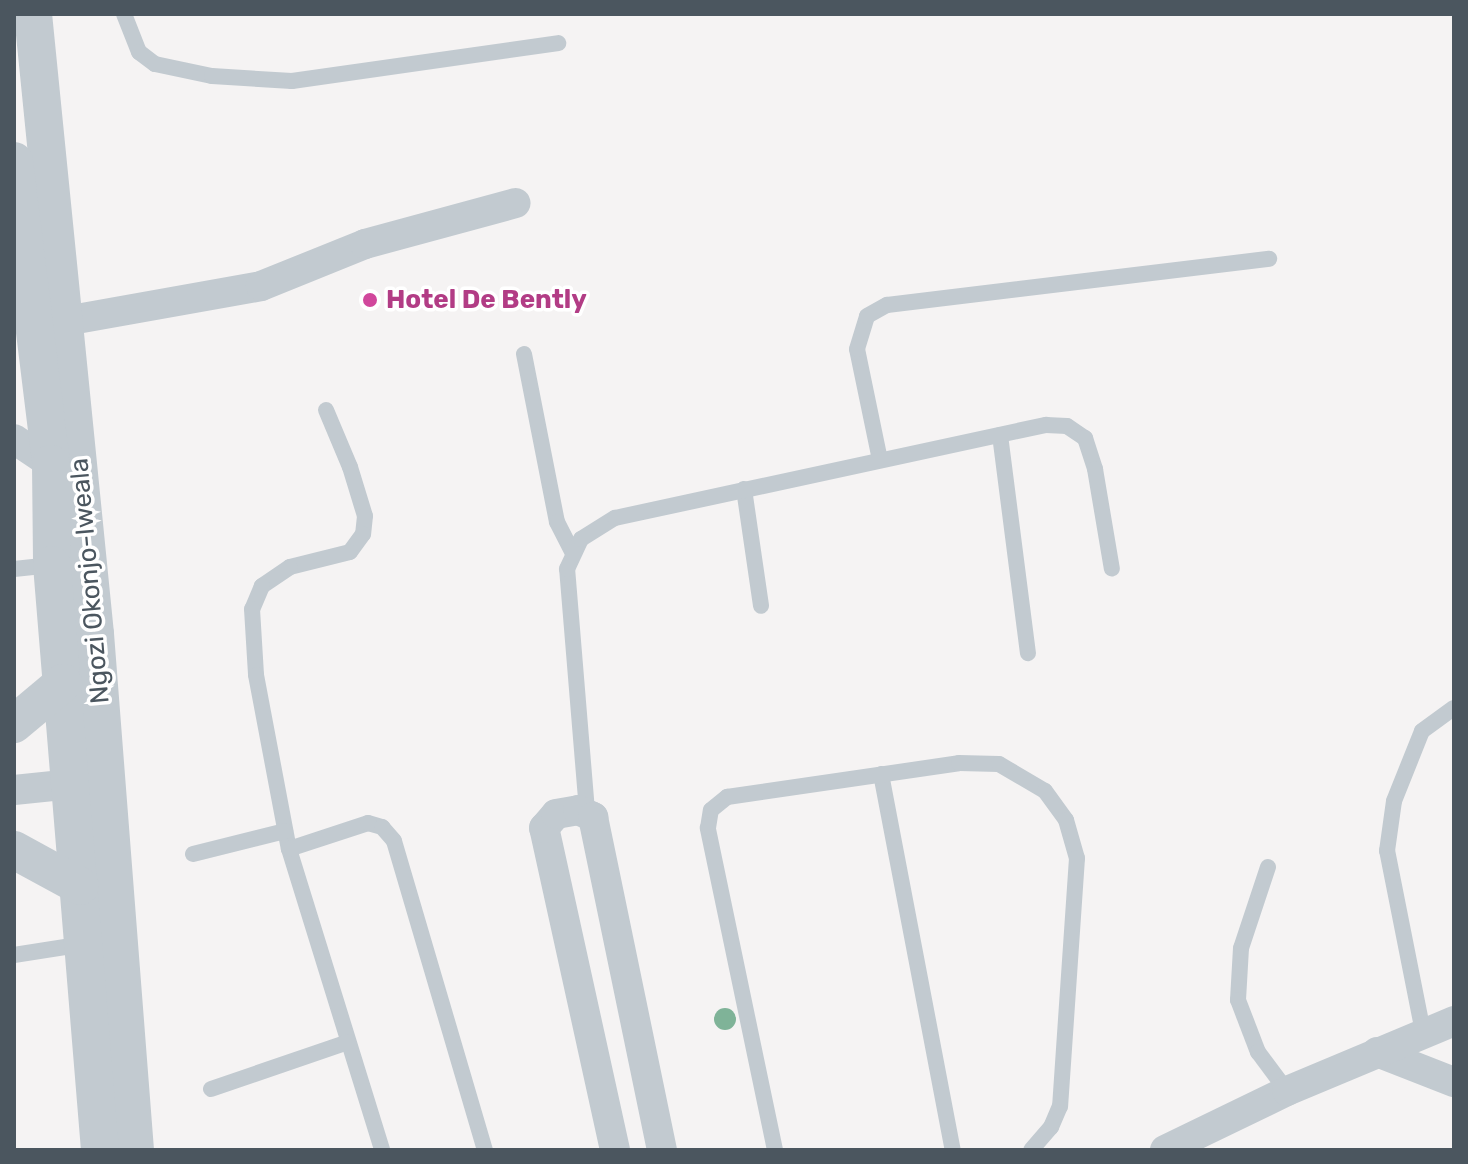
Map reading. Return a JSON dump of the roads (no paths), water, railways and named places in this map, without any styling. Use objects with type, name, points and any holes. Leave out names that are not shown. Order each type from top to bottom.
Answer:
[{"type":"street","name":"Ngozi Okonjo-Iweala","points":[[33,14],[49,324],[89,782],[135,1150]]},
{"type":"street","name":"Ngozi Okonjo-Iweala","points":[[14,161],[49,324],[52,565],[63,683],[89,782],[80,886],[100,1150]]},
{"type":"street","points":[[49,324],[261,286],[365,244],[516,203]]},
{"type":"street","points":[[14,439],[51,464]]},
{"type":"street","points":[[14,724],[63,683]]},
{"type":"street","points":[[14,790],[89,782]]},
{"type":"street","points":[[615,1150],[544,828],[556,814],[587,811],[593,817],[662,1150]]},
{"type":"street","points":[[14,850],[80,886]]},
{"type":"street","points":[[1165,1150],[1287,1091],[1454,1021]]},
{"type":"street","points":[[1377,1052],[1454,1082]]},
{"type":"lane","points":[[124,14],[139,52],[155,64],[212,76],[292,81],[558,43]]},
{"type":"lane","points":[[880,460],[857,349],[867,316],[887,305],[1269,259]]},
{"type":"lane","points":[[524,354],[557,522],[572,551]]},
{"type":"lane","points":[[326,410],[350,467],[365,516],[363,534],[350,552],[290,567],[262,586],[252,609],[256,675],[289,849],[382,1150]]},
{"type":"lane","points":[[587,811],[567,569],[572,551],[615,518],[1046,425],[1067,426],[1085,438],[1112,569]]},
{"type":"lane","points":[[1000,435],[1028,653]]},
{"type":"lane","points":[[744,489],[761,606]]},
{"type":"lane","points":[[14,569],[52,565]]},
{"type":"lane","points":[[1423,1032],[1387,851],[1394,801],[1422,731],[1454,708]]},
{"type":"lane","points":[[775,1150],[708,828],[711,810],[727,797],[959,763],[999,764],[1045,791],[1066,820],[1077,858],[1060,1106],[1051,1127],[1031,1150]]},
{"type":"lane","points":[[881,774],[953,1150]]},
{"type":"lane","points":[[289,849],[368,823],[382,827],[394,841],[485,1150]]},
{"type":"lane","points":[[193,854],[285,831]]},
{"type":"lane","points":[[1268,867],[1241,948],[1238,1000],[1258,1052],[1287,1091]]},
{"type":"lane","points":[[14,955],[84,944]]},
{"type":"lane","points":[[211,1089],[348,1042]]},
{"type":"place","name":"Hotel De Bently","points":[[370,300]]}]
